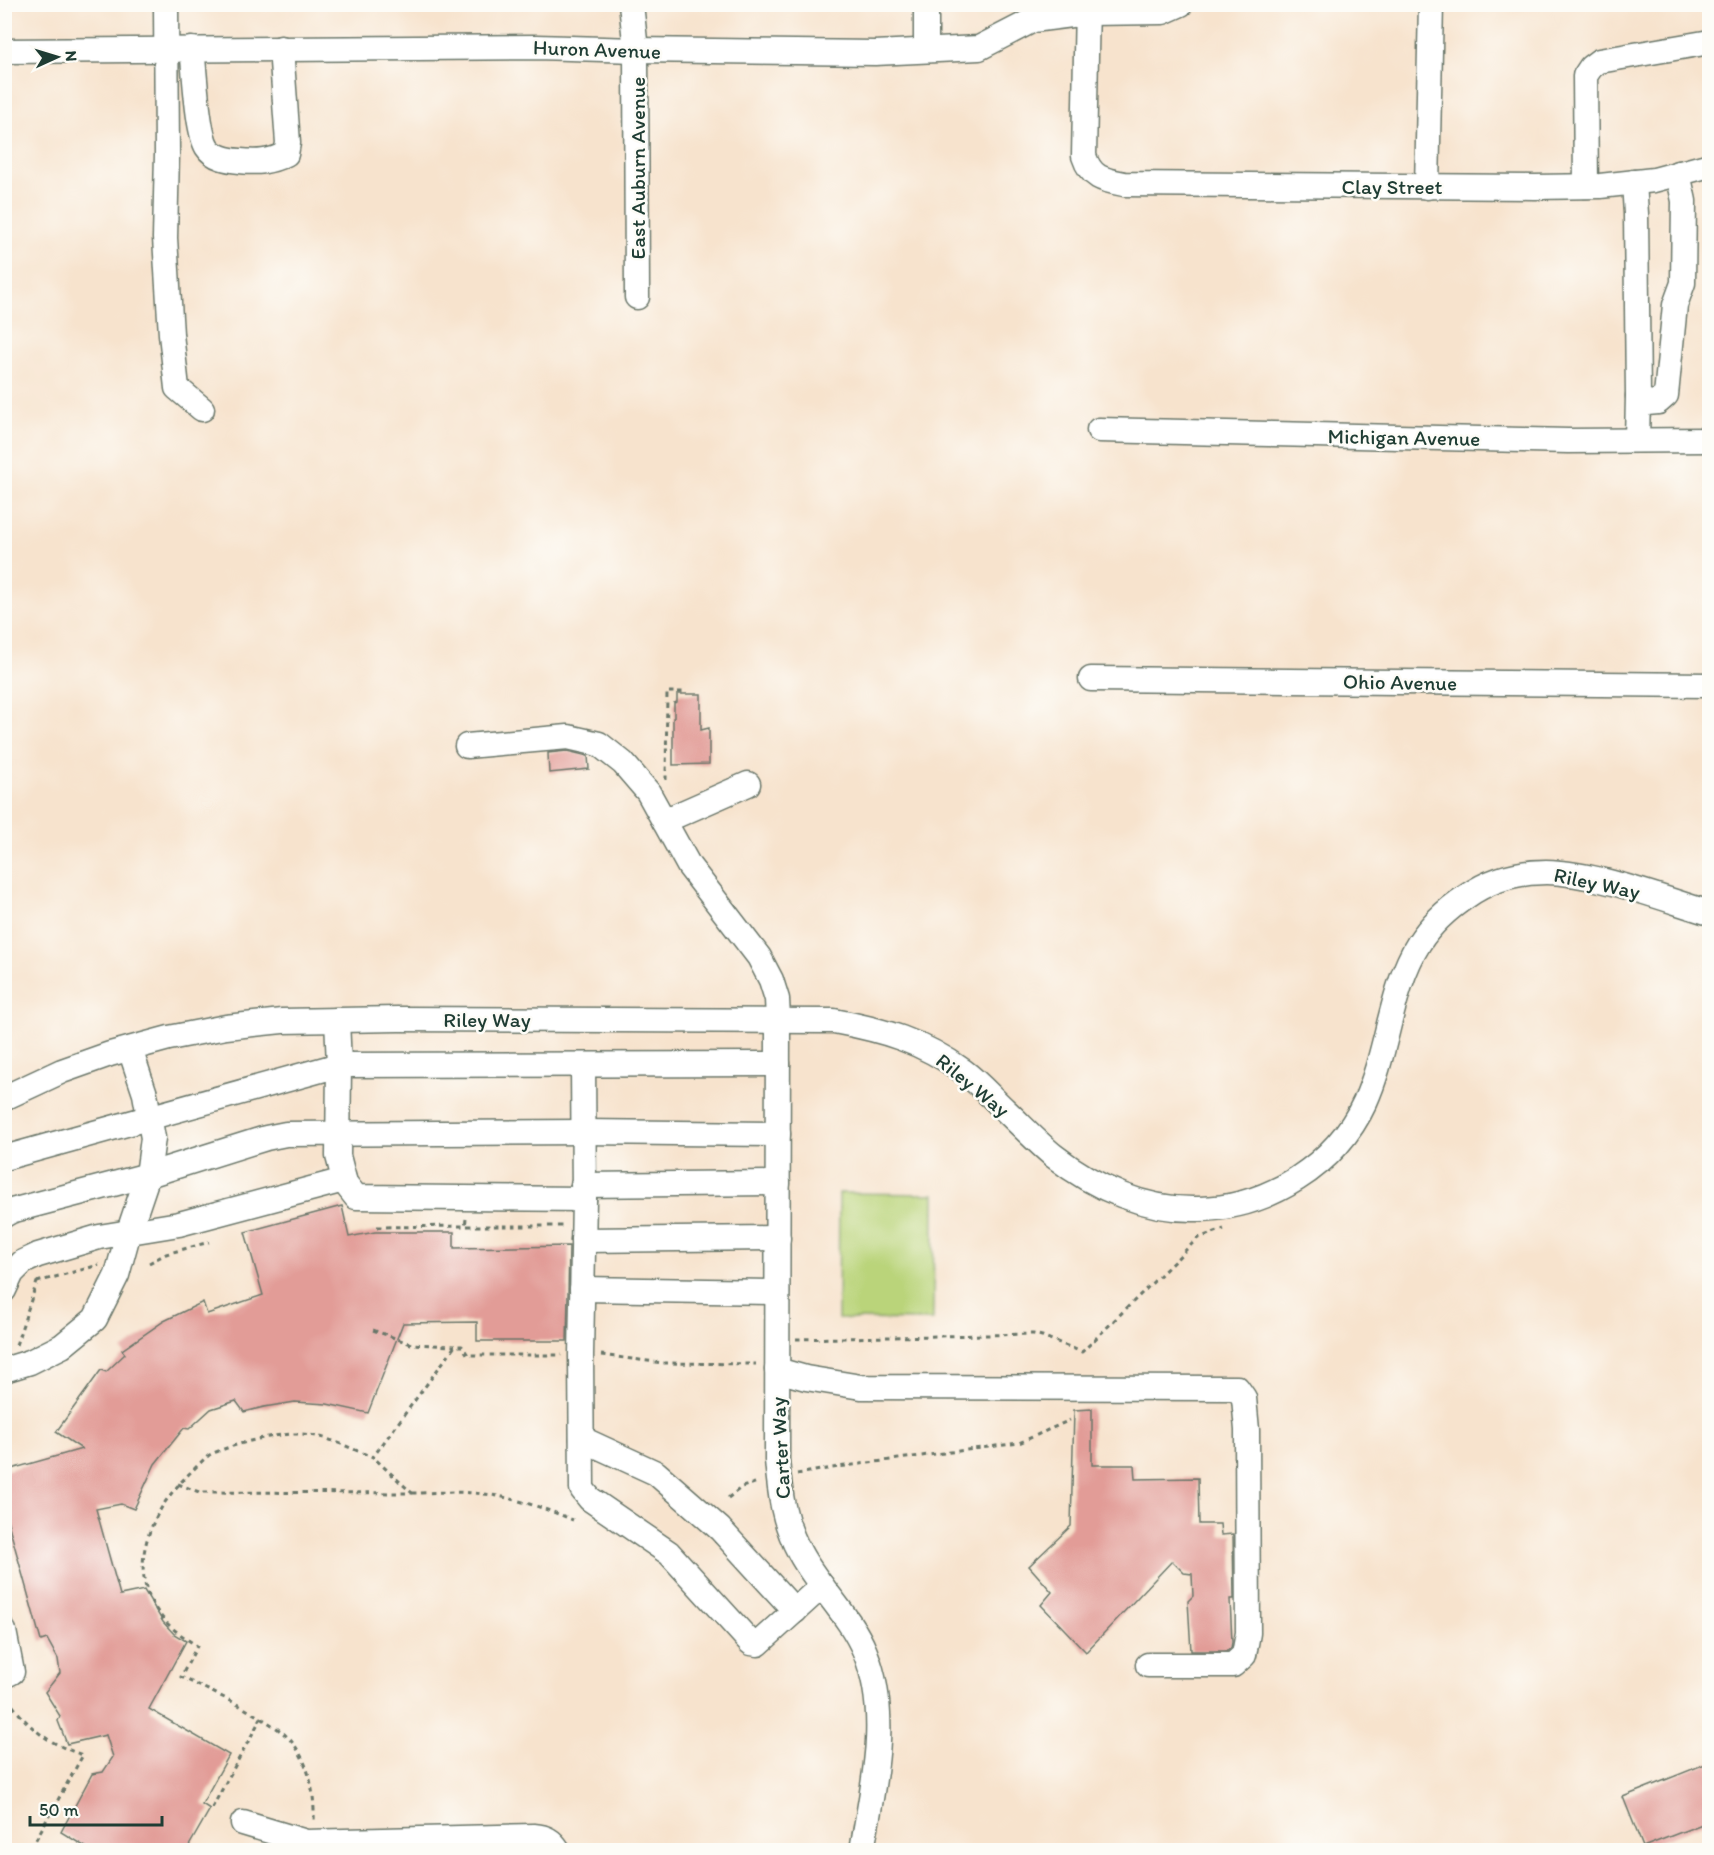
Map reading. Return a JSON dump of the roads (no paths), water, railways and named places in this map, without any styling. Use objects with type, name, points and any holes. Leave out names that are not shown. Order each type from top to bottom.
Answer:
[{"type":"street","points":[[166,4],[165,238],[171,334],[177,388],[202,409]]},
{"type":"street","name":"East Auburn Avenue","points":[[631,4],[636,50],[638,297]]},
{"type":"street","points":[[926,4],[926,50]]},
{"type":"street","name":"Huron Avenue","points":[[4,51],[525,46],[875,53],[980,48],[1033,20],[1087,9],[1163,12],[1181,4]]},
{"type":"street","points":[[1427,187],[1431,4]]},
{"type":"street","name":"Clay Street","points":[[1087,9],[1084,156],[1088,167],[1094,174],[1106,181],[1124,184],[1586,186],[1654,180],[1710,165]]},
{"type":"street","points":[[1586,186],[1585,76],[1591,67],[1599,62],[1710,42]]},
{"type":"street","points":[[192,49],[200,128],[206,147],[215,156],[251,162],[272,161],[286,154],[288,142],[282,48]]},
{"type":"street","points":[[1638,396],[1647,403],[1658,402],[1666,395],[1675,305],[1683,283],[1684,201],[1678,173]]},
{"type":"street","points":[[1634,182],[1637,440]]},
{"type":"street","name":"Michigan Avenue","points":[[1099,430],[1474,439],[1710,440]]},
{"type":"street","name":"Ohio Avenue","points":[[1091,679],[1710,685]]},
{"type":"street","name":"Carter Way","points":[[467,746],[568,737],[599,744],[623,763],[648,792],[689,866],[759,957],[771,980],[777,999],[778,1020],[778,1477],[788,1529],[801,1554],[849,1622],[865,1650],[873,1676],[879,1703],[879,1733],[862,1851]]},
{"type":"street","points":[[664,821],[748,784]]},
{"type":"street","name":"Riley Way","points":[[4,1098],[62,1071],[130,1048],[226,1026],[282,1021],[338,1020],[834,1021],[873,1028],[914,1042],[938,1054],[966,1073],[1053,1155],[1081,1175],[1108,1190],[1140,1202],[1166,1208],[1199,1209],[1232,1206],[1258,1198],[1288,1184],[1332,1151],[1348,1131],[1365,1103],[1378,1069],[1397,999],[1419,943],[1434,924],[1455,904],[1477,889],[1500,879],[1526,873],[1549,872],[1587,877],[1710,914]]},
{"type":"street","points":[[338,1020],[338,1156],[344,1180],[356,1197],[584,1192],[778,1184]]},
{"type":"street","points":[[4,1370],[30,1362],[62,1346],[95,1318],[117,1275],[148,1175],[153,1138],[145,1094],[130,1048]]},
{"type":"street","points":[[4,1158],[339,1065],[778,1064]]},
{"type":"street","points":[[583,1065],[582,1489],[590,1499],[669,1553],[751,1643],[758,1644],[822,1586]]},
{"type":"street","points":[[4,1215],[11,1211],[148,1175],[266,1138],[286,1134],[583,1132],[778,1134]]},
{"type":"street","points":[[4,1290],[12,1272],[23,1262],[38,1255],[99,1237],[179,1224],[344,1180]]},
{"type":"street","points":[[583,1240],[778,1238]]},
{"type":"street","points":[[582,1289],[777,1292]]},
{"type":"street","points":[[777,1370],[806,1378],[861,1387],[1237,1388],[1244,1398],[1248,1430],[1248,1633],[1244,1655],[1233,1665],[1148,1665]]},
{"type":"street","points":[[582,1440],[656,1473],[720,1529],[795,1611]]},
{"type":"street","points":[[4,1631],[12,1672],[4,1676]]},
{"type":"street","points":[[243,1823],[306,1842],[534,1836],[545,1837],[554,1843],[558,1851]]}]
